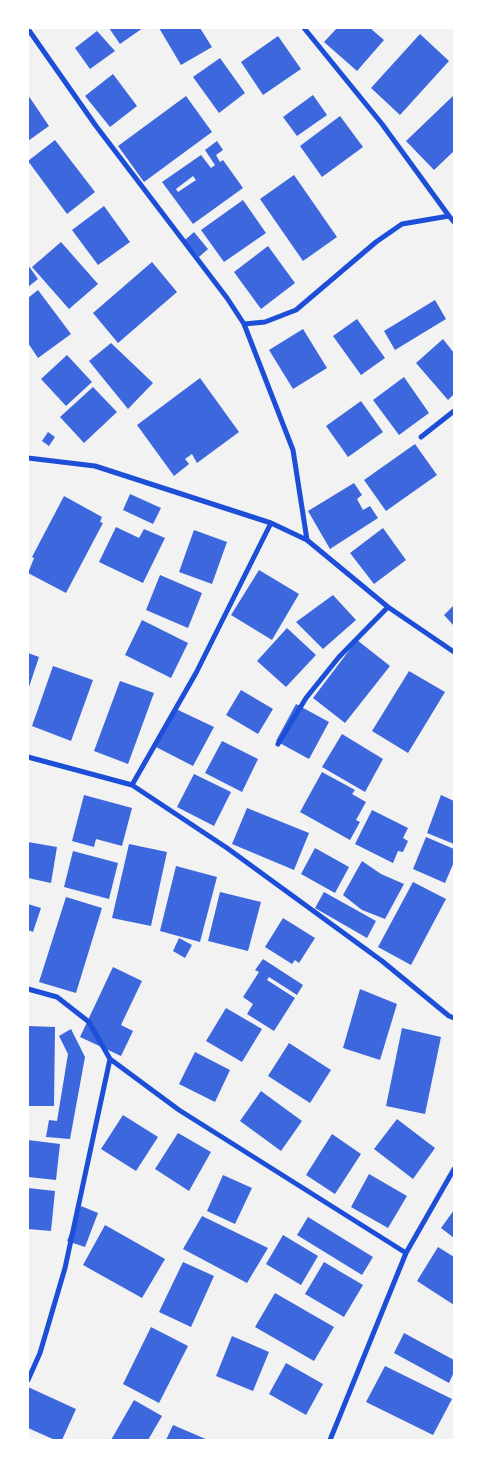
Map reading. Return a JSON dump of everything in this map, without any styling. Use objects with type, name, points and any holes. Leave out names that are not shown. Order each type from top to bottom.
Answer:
[{"type":"street","points":[[304,28],[382,124],[454,222]]},
{"type":"street","points":[[28,29],[96,126],[227,298],[244,324],[293,450],[306,540]]},
{"type":"street","points":[[244,324],[265,322],[296,310],[376,242],[402,224],[449,216]]},
{"type":"street","points":[[421,437],[454,411]]},
{"type":"street","points":[[28,458],[95,466],[271,523],[306,540],[388,607],[454,652]]},
{"type":"street","points":[[132,785],[196,673],[271,523]]},
{"type":"street","points":[[278,744],[306,698],[338,657],[388,607]]},
{"type":"street","points":[[28,757],[132,785],[251,865],[382,961],[449,1016],[454,1018]]},
{"type":"street","points":[[28,989],[57,997],[89,1022],[110,1059],[179,1110],[406,1253]]},
{"type":"street","points":[[28,1378],[40,1353],[64,1268],[110,1059]]},
{"type":"street","points":[[330,1440],[406,1253],[454,1169]]},
{"type":"building","points":[[109,28],[143,28],[120,44]]},
{"type":"building","points":[[159,28],[200,28],[212,47],[181,65]]},
{"type":"building","points":[[337,28],[370,28],[384,40],[357,71],[324,42]]},
{"type":"building","points":[[97,31],[115,51],[90,69],[75,48]]},
{"type":"building","points":[[420,34],[449,61],[400,115],[371,88]]},
{"type":"building","points":[[278,36],[301,69],[263,95],[241,62]]},
{"type":"building","points":[[220,58],[245,93],[219,113],[193,77]]},
{"type":"building","points":[[113,74],[137,106],[110,127],[85,96]]},
{"type":"building","points":[[28,95],[49,126],[28,141]]},
{"type":"building","points":[[313,95],[327,115],[297,136],[283,117]]},
{"type":"building","points":[[454,95],[454,151],[434,170],[406,141]]},
{"type":"building","points":[[186,96],[212,132],[144,182],[118,146]]},
{"type":"building","points":[[340,116],[363,147],[322,177],[300,146]]},
{"type":"building","points":[[55,140],[95,192],[67,214],[28,161]]},
{"type":"building","points":[[217,141],[223,150],[216,155],[220,162],[223,160],[243,188],[193,224],[162,182],[201,155],[211,168],[215,165],[205,150]],"holes":[[[193,176],[196,180],[178,192],[176,189]]]},
{"type":"building","points":[[294,175],[337,237],[303,261],[260,199]]},
{"type":"building","points":[[243,200],[266,233],[224,262],[201,230]]},
{"type":"building","points":[[104,206],[130,242],[98,265],[72,230]]},
{"type":"building","points":[[194,232],[208,249],[199,257],[185,240]]},
{"type":"building","points":[[61,242],[98,284],[69,309],[32,267]]},
{"type":"building","points":[[268,246],[295,283],[261,309],[234,272]]},
{"type":"building","points":[[152,262],[177,292],[118,343],[93,313]]},
{"type":"building","points":[[28,265],[38,279],[28,287]]},
{"type":"building","points":[[38,290],[71,334],[38,358],[28,343],[28,298]]},
{"type":"building","points":[[435,300],[446,319],[395,350],[384,331]]},
{"type":"building","points":[[357,319],[385,358],[361,375],[333,336]]},
{"type":"building","points":[[303,329],[327,368],[293,389],[269,350]]},
{"type":"building","points":[[443,339],[454,353],[454,394],[448,400],[416,363]]},
{"type":"building","points":[[111,343],[153,383],[128,409],[89,361]]},
{"type":"building","points":[[67,355],[92,382],[66,406],[41,379]]},
{"type":"building","points":[[404,377],[429,413],[399,435],[373,400]]},
{"type":"building","points":[[200,378],[239,432],[197,463],[192,454],[185,459],[189,464],[174,476],[137,425]]},
{"type":"building","points":[[93,387],[117,412],[84,443],[60,417]]},
{"type":"building","points":[[361,401],[383,432],[348,457],[326,426]]},
{"type":"building","points":[[48,432],[55,437],[49,446],[42,441]]},
{"type":"building","points":[[415,444],[437,475],[386,511],[364,480]]},
{"type":"building","points":[[354,483],[362,495],[357,499],[363,510],[370,506],[378,518],[330,549],[308,511]]},
{"type":"building","points":[[130,494],[161,508],[153,524],[123,510]]},
{"type":"building","points":[[64,496],[102,517],[100,522],[103,523],[66,593],[28,573],[34,558],[32,557]]},
{"type":"building","points":[[116,527],[139,538],[144,529],[165,538],[143,583],[99,562]]},
{"type":"building","points":[[383,528],[406,560],[374,584],[350,553]]},
{"type":"building","points":[[194,530],[227,542],[212,584],[179,572]]},
{"type":"building","points":[[259,570],[299,594],[272,640],[231,615]]},
{"type":"building","points":[[160,575],[202,593],[188,628],[146,610]]},
{"type":"building","points":[[333,595],[356,620],[323,649],[296,622]]},
{"type":"building","points":[[454,605],[454,626],[444,615]]},
{"type":"building","points":[[142,620],[188,643],[171,678],[125,655]]},
{"type":"building","points":[[287,628],[316,655],[286,687],[257,661]]},
{"type":"building","points":[[357,640],[390,666],[345,723],[313,698]]},
{"type":"building","points":[[28,653],[39,657],[28,690]]},
{"type":"building","points":[[53,666],[93,680],[71,741],[32,726]]},
{"type":"building","points":[[409,671],[445,692],[408,753],[372,731]]},
{"type":"building","points":[[120,681],[154,693],[128,764],[94,751]]},
{"type":"building","points":[[241,690],[273,709],[258,734],[226,715]]},
{"type":"building","points":[[296,704],[329,722],[309,759],[276,741]]},
{"type":"building","points":[[176,709],[214,727],[193,766],[156,747]]},
{"type":"building","points":[[342,734],[383,759],[365,792],[322,767]]},
{"type":"building","points":[[222,741],[258,759],[242,792],[205,773]]},
{"type":"building","points":[[322,772],[355,790],[352,794],[366,802],[356,820],[360,822],[350,840],[300,812]]},
{"type":"building","points":[[194,774],[231,792],[214,826],[177,807]]},
{"type":"building","points":[[84,795],[132,808],[122,846],[96,839],[94,847],[72,841]]},
{"type":"building","points":[[441,795],[454,801],[454,844],[427,833]]},
{"type":"building","points":[[247,808],[309,833],[294,870],[232,844]]},
{"type":"building","points":[[372,810],[408,828],[403,838],[408,841],[403,852],[398,851],[393,863],[355,844]]},
{"type":"building","points":[[426,837],[454,849],[454,862],[445,883],[413,869]]},
{"type":"building","points":[[28,842],[57,847],[51,883],[28,878]]},
{"type":"building","points":[[129,844],[167,852],[151,926],[112,918]]},
{"type":"building","points":[[315,848],[349,867],[335,893],[301,874]]},
{"type":"building","points":[[73,851],[118,863],[109,899],[64,887]]},
{"type":"building","points":[[362,861],[381,874],[404,884],[385,919],[362,910],[343,895]]},
{"type":"building","points":[[176,866],[217,877],[200,942],[160,931]]},
{"type":"building","points":[[413,882],[446,899],[411,965],[378,947]]},
{"type":"building","points":[[220,892],[261,902],[248,951],[208,941]]},
{"type":"building","points":[[324,892],[376,921],[367,938],[315,908]]},
{"type":"building","points":[[66,897],[102,908],[76,993],[39,982]]},
{"type":"building","points":[[28,904],[41,908],[33,932],[28,930]]},
{"type":"building","points":[[283,918],[315,938],[299,963],[295,960],[292,964],[265,947]]},
{"type":"building","points":[[179,938],[192,945],[185,958],[173,951]]},
{"type":"building","points":[[263,959],[303,985],[297,995],[269,977],[267,980],[295,998],[274,1031],[247,1014],[253,1004],[243,997],[259,972],[255,970]]},
{"type":"building","points":[[113,967],[142,981],[121,1025],[133,1031],[121,1056],[80,1037]]},
{"type":"building","points":[[360,989],[397,1004],[380,1060],[343,1048]]},
{"type":"building","points":[[226,1008],[262,1029],[242,1062],[206,1041]]},
{"type":"building","points":[[28,1026],[55,1027],[54,1106],[28,1106]]},
{"type":"building","points":[[402,1028],[441,1037],[425,1114],[386,1106]]},
{"type":"building","points":[[71,1029],[85,1057],[70,1139],[46,1137],[49,1120],[57,1121],[68,1054],[59,1036]]},
{"type":"building","points":[[289,1043],[331,1070],[310,1103],[268,1076]]},
{"type":"building","points":[[195,1052],[230,1070],[215,1102],[179,1084]]},
{"type":"building","points":[[261,1091],[302,1121],[281,1151],[240,1121]]},
{"type":"building","points":[[123,1115],[158,1137],[136,1171],[101,1149]]},
{"type":"building","points":[[397,1119],[435,1148],[413,1179],[374,1149]]},
{"type":"building","points":[[178,1133],[211,1152],[189,1191],[155,1169]]},
{"type":"building","points":[[332,1134],[361,1154],[335,1194],[306,1175]]},
{"type":"building","points":[[28,1140],[60,1144],[56,1180],[28,1177]]},
{"type":"building","points":[[369,1174],[407,1196],[388,1228],[351,1207]]},
{"type":"building","points":[[223,1175],[252,1188],[235,1224],[207,1211]]},
{"type":"building","points":[[28,1188],[55,1191],[51,1231],[28,1229]]},
{"type":"building","points":[[81,1206],[98,1213],[85,1247],[67,1241]]},
{"type":"building","points":[[454,1210],[454,1238],[441,1228]]},
{"type":"building","points":[[202,1216],[268,1248],[247,1283],[183,1249]]},
{"type":"building","points":[[308,1217],[373,1257],[362,1275],[297,1235]]},
{"type":"building","points":[[105,1225],[165,1259],[142,1298],[83,1265]]},
{"type":"building","points":[[283,1235],[318,1256],[301,1285],[266,1264]]},
{"type":"building","points":[[438,1247],[454,1257],[454,1305],[417,1281]]},
{"type":"building","points":[[183,1262],[214,1276],[191,1327],[159,1312]]},
{"type":"building","points":[[324,1262],[363,1285],[344,1317],[305,1294]]},
{"type":"building","points":[[275,1293],[334,1327],[314,1361],[255,1327]]},
{"type":"building","points":[[151,1327],[188,1346],[159,1403],[123,1384]]},
{"type":"building","points":[[404,1333],[454,1360],[454,1372],[449,1383],[394,1353]]},
{"type":"building","points":[[232,1336],[269,1352],[253,1391],[216,1376]]},
{"type":"building","points":[[286,1363],[323,1384],[306,1415],[269,1394]]},
{"type":"building","points":[[385,1366],[452,1399],[433,1435],[366,1402]]},
{"type":"building","points":[[28,1387],[76,1409],[62,1440],[55,1440],[28,1428]]},
{"type":"building","points":[[134,1400],[162,1416],[148,1440],[111,1440]]},
{"type":"building","points":[[173,1425],[208,1440],[166,1440]]}]
